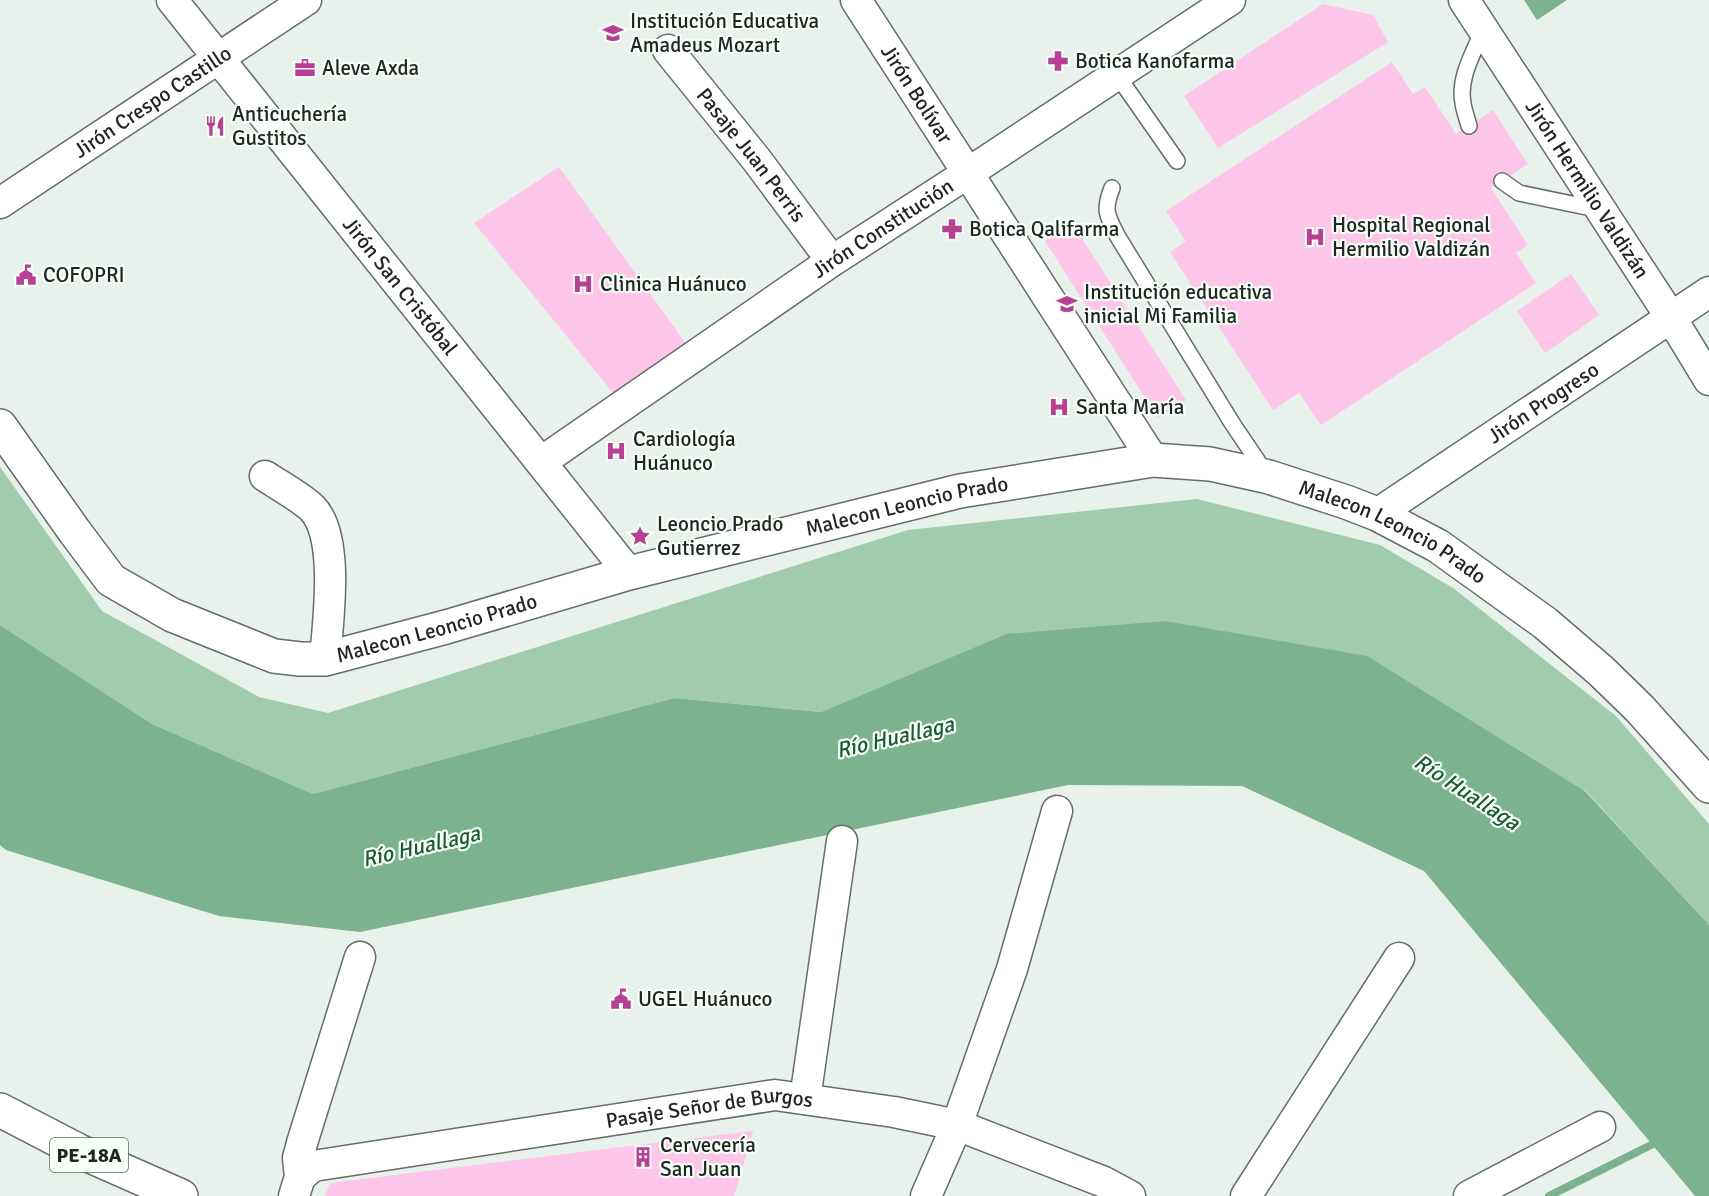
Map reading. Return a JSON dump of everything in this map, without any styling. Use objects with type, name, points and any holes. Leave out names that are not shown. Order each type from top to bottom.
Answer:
[{"type":"main road","name":"Malecon Leoncio Prado","points":[[0,426],[111,580],[172,615],[274,656],[300,659],[325,658],[446,627],[629,573],[960,491],[1153,460],[1210,464],[1269,477],[1377,514],[1438,546],[1545,623],[1601,671],[1640,709],[1709,786]]},
{"type":"main road","name":"PE-18A","points":[[0,1110],[79,1151],[181,1196]]},
{"type":"street","name":"Jirón San Cristóbal","points":[[172,0],[629,573]]},
{"type":"street","name":"Jirón Crespo Castillo","points":[[0,203],[306,0]]},
{"type":"street","name":"Jirón Bolívar","points":[[856,0],[1153,460]]},
{"type":"street","name":"Jirón Constitución","points":[[541,462],[831,261],[1230,0]]},
{"type":"street","name":"Jirón Hermilio Valdizán","points":[[1464,0],[1670,316],[1709,380]]},
{"type":"street","name":"Pasaje Juan Perris","points":[[668,50],[756,159],[831,261]]},
{"type":"street","name":"Jirón Progreso","points":[[1377,514],[1709,292]]},
{"type":"street","points":[[266,476],[312,508],[324,525],[329,554],[325,658]]},
{"type":"street","points":[[926,1196],[957,1125],[1012,969],[1057,811]]},
{"type":"street","points":[[805,1098],[842,841]]},
{"type":"street","points":[[297,1187],[298,1158],[302,1143],[360,957]]},
{"type":"street","points":[[1246,1196],[1399,958]]},
{"type":"street","name":"Pasaje Señor de Burgos","points":[[297,1187],[313,1166],[775,1095],[894,1112],[957,1125],[1104,1182],[1130,1196]]},
{"type":"street","points":[[1469,1196],[1600,1126]]},
{"type":"lane","points":[[1469,126],[1462,102],[1462,87],[1466,71],[1484,30]]},
{"type":"lane","points":[[1117,75],[1177,161]]},
{"type":"lane","points":[[1502,181],[1519,193],[1601,210]]},
{"type":"lane","points":[[1112,188],[1107,202],[1107,216],[1118,237],[1232,423],[1269,477]]},
{"type":"shaded area","points":[[0,467],[102,611],[259,697],[328,713],[908,530],[1197,499],[1380,545],[1453,588],[1616,716],[1709,824],[1709,925],[1586,791],[1006,634],[821,712],[674,698],[313,794],[152,724],[0,625]]},
{"type":"water","points":[[1524,0],[1567,0],[1537,20]]},
{"type":"water","name":"Río Huallaga","points":[[1165,621],[1367,656],[1586,792],[1709,925],[1709,1196],[1695,1196],[1424,871],[1242,786],[1068,785],[360,932],[219,916],[6,850],[0,845],[0,625],[152,724],[313,794],[674,698],[821,712],[1006,634]]},
{"type":"building","points":[[1323,4],[1373,15],[1388,42],[1218,148],[1184,96]]},
{"type":"building","points":[[1392,62],[1413,94],[1425,87],[1456,134],[1493,110],[1528,164],[1491,188],[1528,245],[1516,253],[1536,283],[1321,425],[1299,393],[1273,410],[1170,252],[1186,241],[1166,211]]},
{"type":"building","name":"Clinica Huánuco","points":[[559,167],[687,345],[614,394],[474,223]]},
{"type":"building","points":[[1072,223],[1186,400],[1158,418],[1045,241]]},
{"type":"building","points":[[1571,274],[1599,315],[1545,353],[1517,311]]},
{"type":"building","name":"Cervecería San Juan","points":[[753,1131],[734,1196],[325,1196],[330,1183]]},
{"type":"waterway","points":[[1549,1196],[1661,1140]]},
{"type":"place","name":"Institución Educativa Amadeus Mozart","points":[[613,33]]},
{"type":"place","name":"Botica Kanofarma","points":[[1058,61]]},
{"type":"place","name":"Aleve Axda","points":[[305,68]]},
{"type":"place","name":"Anticuchería Gustitos","points":[[215,126]]},
{"type":"place","name":"Botica Qalifarma","points":[[952,229]]},
{"type":"place","name":"Hospital Regional Hermilio Valdizán","points":[[1315,237]]},
{"type":"place","name":"COFOPRI","points":[[26,275]]},
{"type":"place","name":"Clinica Huánuco","points":[[583,284]]},
{"type":"place","name":"Institución educativa inicial Mi Familia","points":[[1067,304]]},
{"type":"place","name":"Santa María","points":[[1059,407]]},
{"type":"place","name":"Cardiología Huánuco","points":[[616,451]]},
{"type":"place","name":"Leoncio Prado Gutierrez","points":[[640,536]]},
{"type":"place","name":"UGEL Huánuco","points":[[621,999]]},
{"type":"place","name":"Cervecería San Juan","points":[[643,1157]]}]
